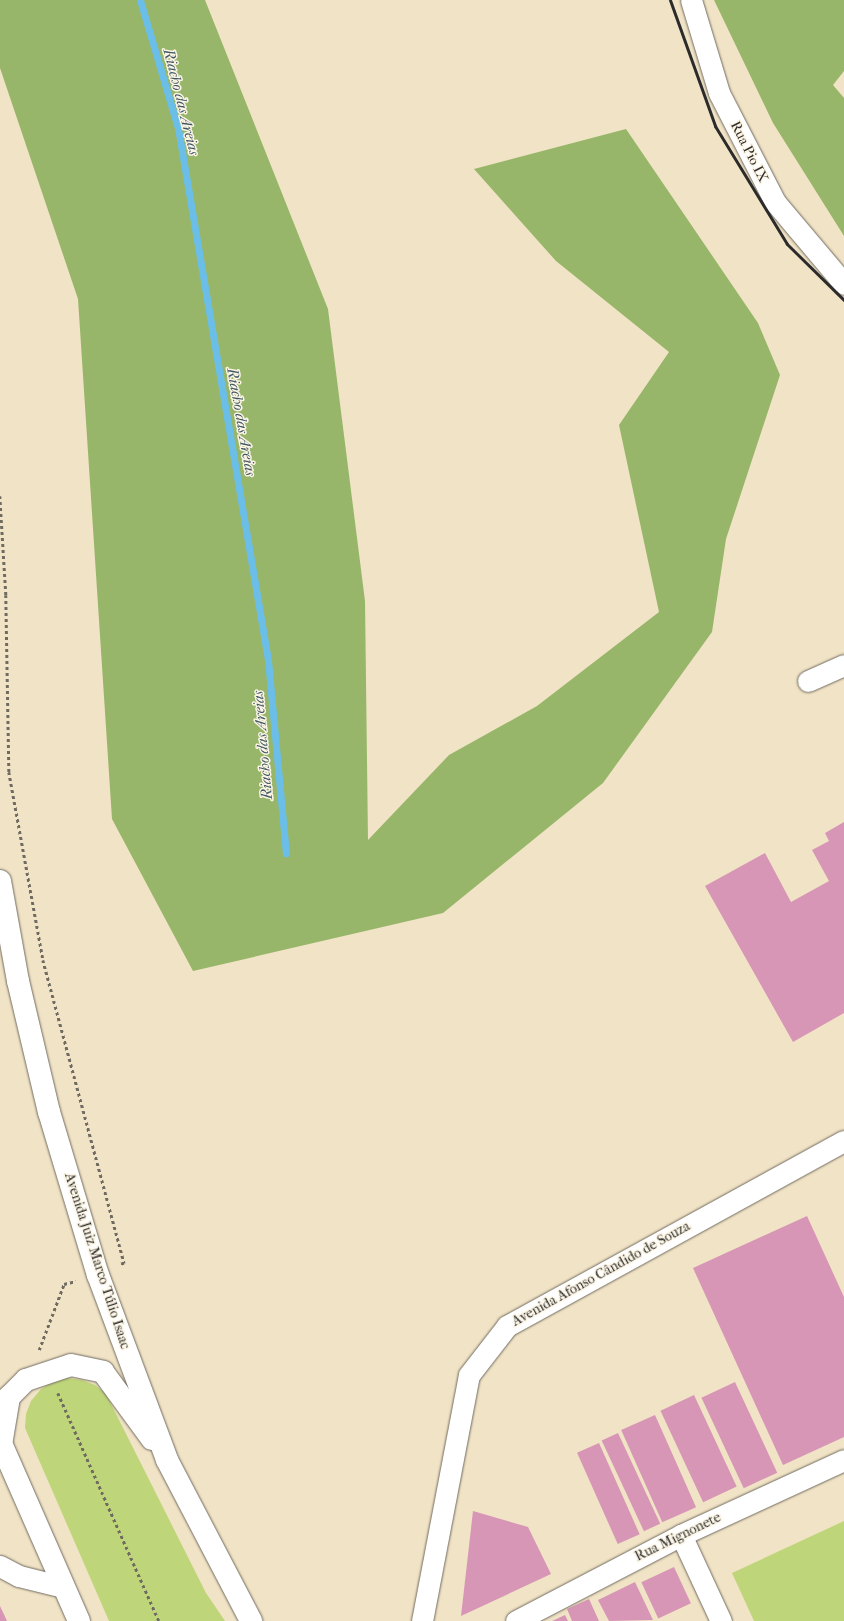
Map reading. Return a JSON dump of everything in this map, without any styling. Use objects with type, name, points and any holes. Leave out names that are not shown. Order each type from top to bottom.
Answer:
[{"type":"main road","name":"Avenida Juiz Marco Túlio Isaac","points":[[0,881],[18,982],[49,1112],[98,1275],[167,1460],[251,1621]]},
{"type":"main road","points":[[79,1621],[0,1443],[9,1397],[26,1380],[48,1371],[70,1365],[103,1372],[167,1460]]},
{"type":"street","name":"Rua Pio IX","points":[[691,0],[719,93],[775,202],[844,284]]},
{"type":"street","points":[[808,681],[844,665]]},
{"type":"street","name":"Avenida Afonso Cândido de Souza","points":[[422,1621],[469,1375],[507,1326],[844,1141]]},
{"type":"street","name":"Rua Mignonete","points":[[516,1621],[681,1534],[844,1460]]},
{"type":"street","points":[[681,1534],[721,1621]]},
{"type":"street","points":[[0,1566],[19,1576],[63,1587]]},
{"type":"path","points":[[0,496],[6,595],[9,772],[43,960],[124,1263],[98,1275],[64,1284],[39,1349],[159,1621]]},
{"type":"green space","points":[[0,0],[205,0],[328,309],[365,601],[368,840],[449,755],[537,706],[659,612],[619,425],[669,352],[556,261],[474,169],[626,129],[758,323],[780,375],[726,539],[712,632],[603,783],[443,913],[193,971],[112,819],[78,299],[0,68]]},
{"type":"green space","points":[[714,0],[844,0],[844,71],[833,85],[844,98],[844,236],[773,123]]},
{"type":"green space","points":[[67,1378],[82,1380],[95,1385],[106,1394],[206,1593],[225,1621],[109,1621],[25,1428],[26,1414],[31,1401],[41,1389],[53,1382]]},
{"type":"green space","points":[[844,1521],[844,1621],[754,1621],[732,1573]]},
{"type":"building","points":[[844,822],[844,1013],[793,1042],[705,886],[765,853],[791,902],[829,881],[812,850],[829,841],[825,833]]},
{"type":"building","points":[[807,1216],[844,1297],[844,1437],[783,1465],[693,1268]]},
{"type":"building","points":[[735,1382],[777,1473],[744,1488],[701,1398]]},
{"type":"building","points":[[694,1395],[737,1487],[703,1502],[660,1411]]},
{"type":"building","points":[[655,1415],[696,1507],[662,1522],[621,1430]]},
{"type":"building","points":[[618,1433],[660,1524],[644,1531],[602,1441]]},
{"type":"building","points":[[599,1443],[640,1534],[618,1544],[577,1453]]},
{"type":"building","points":[[473,1511],[528,1527],[551,1574],[461,1616]]},
{"type":"building","points":[[674,1567],[691,1603],[658,1618],[641,1582]]},
{"type":"building","points":[[635,1582],[653,1620],[609,1621],[598,1600]]},
{"type":"building","points":[[589,1599],[599,1621],[572,1621],[567,1609]]},
{"type":"building","points":[[0,1606],[7,1621],[0,1621]]},
{"type":"building","points":[[565,1615],[568,1621],[552,1621]]},
{"type":"waterway","name":"Riacho das Areias","points":[[140,0],[178,128],[268,660],[286,853]]},
{"type":"railway","points":[[670,0],[715,126],[787,244],[844,300]]}]
